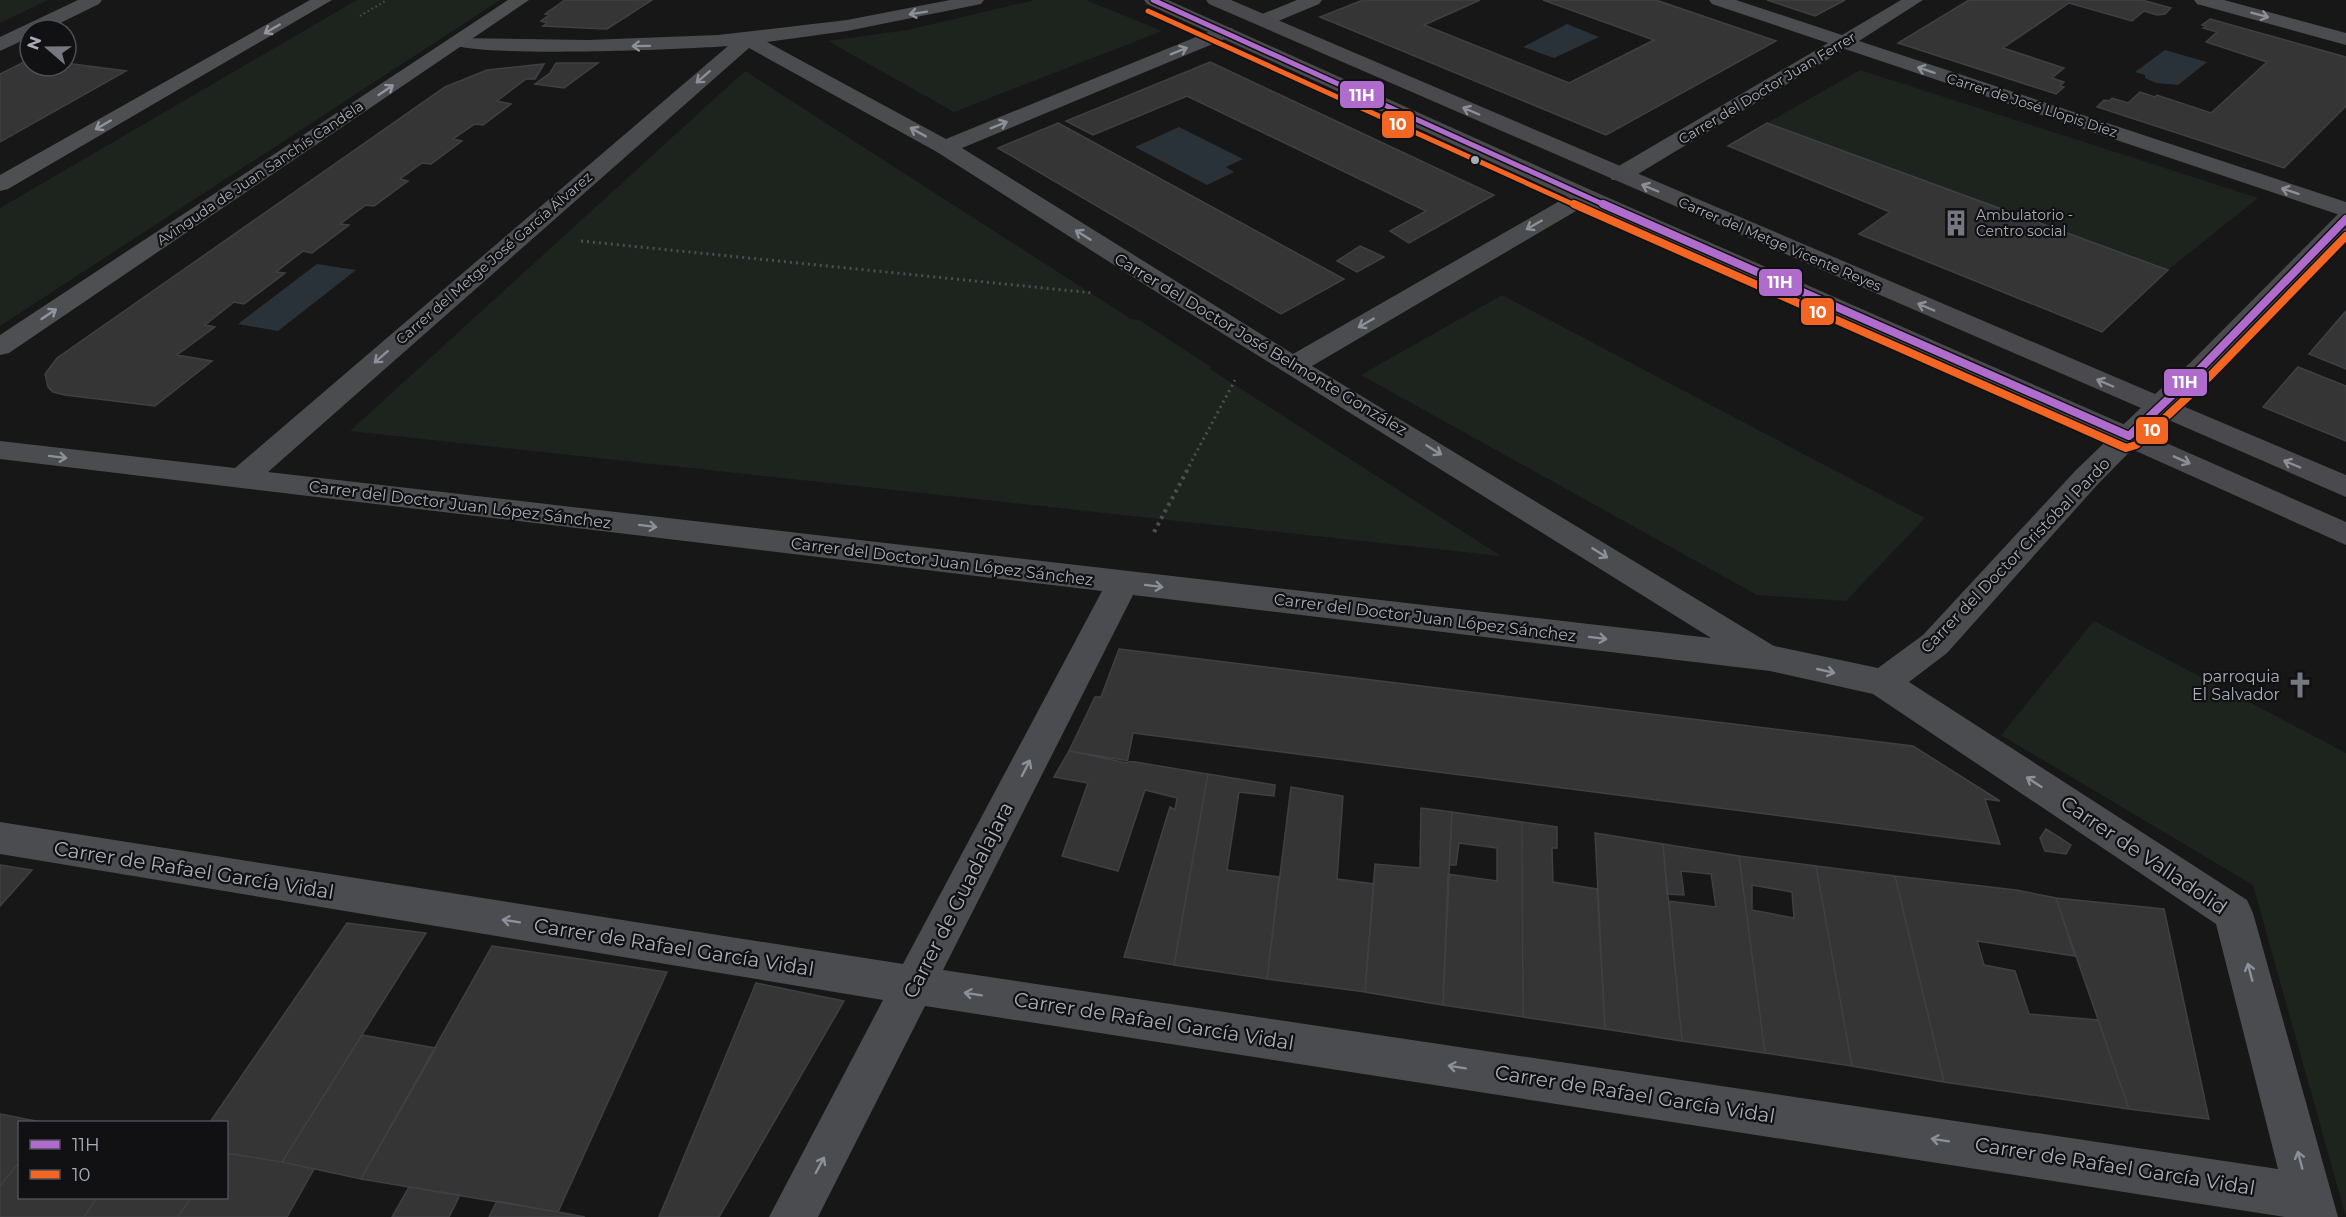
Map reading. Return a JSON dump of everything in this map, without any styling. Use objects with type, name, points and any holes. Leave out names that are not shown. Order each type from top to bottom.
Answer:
[{"type":"main road","points":[[0,184],[323,0]]},
{"type":"main road","name":"Avinguda de Juan Sanchís Candela","points":[[0,347],[520,0]]},
{"type":"street","points":[[55,18],[93,0]]},
{"type":"street","points":[[458,42],[525,46],[648,46],[747,39],[931,11],[975,0]]},
{"type":"street","name":"Carrer del Metge Vicente Reyes","points":[[1153,0],[1585,196],[2346,534]]},
{"type":"street","name":"Carrer del Metge Vicente Reyes","points":[[1215,0],[2346,487]]},
{"type":"street","points":[[1262,21],[1313,0]]},
{"type":"street","name":"Carrer de José Llopis Díez","points":[[1718,0],[2346,210]]},
{"type":"street","name":"Carrer del Doctor Juan Ferrer","points":[[1620,175],[1914,0]]},
{"type":"street","points":[[2204,0],[2346,39]]},
{"type":"street","points":[[945,147],[1225,32]]},
{"type":"street","points":[[0,45],[18,36]]},
{"type":"street","name":"Carrer del Doctor José Belmonte González","points":[[747,39],[945,147],[1189,302],[1770,658]]},
{"type":"street","name":"Carrer del Metge José García Álvarez","points":[[242,478],[747,39]]},
{"type":"street","points":[[1294,365],[1585,196]]},
{"type":"street","name":"Carrer del Doctor Cristóbal Pardo","points":[[1883,683],[1935,644],[2087,477],[2200,369],[2346,219]]},
{"type":"street","name":"Carrer del Doctor Juan López Sánchez","points":[[0,450],[1770,658],[1883,683]]},
{"type":"street","name":"Carrer de Guadalajara","points":[[793,1217],[1123,582]]},
{"type":"street","name":"Carrer de Valladolid","points":[[1883,683],[2233,913],[2312,1207]]},
{"type":"street","name":"Carrer de Rafael García Vidal","points":[[0,838],[914,985],[2240,1185],[2312,1207]]},
{"type":"path","points":[[579,241],[1094,293]]},
{"type":"path","points":[[1154,532],[1238,374]]},
{"type":"shaded area","points":[[0,0],[48,0],[0,23]]},
{"type":"shaded area","points":[[357,0],[500,0],[0,326],[0,208]]},
{"type":"shaded area","points":[[1035,0],[1086,0],[1162,31],[954,112],[828,41],[907,30]]},
{"type":"shaded area","points":[[1567,24],[1599,37],[1554,58],[1523,47]]},
{"type":"shaded area","points":[[2165,50],[2207,62],[2178,85],[2156,83],[2145,78],[2145,75],[2135,72]]},
{"type":"shaded area","points":[[1860,70],[2258,198],[2168,270],[1767,123]]},
{"type":"shaded area","points":[[745,71],[1131,319],[1139,320],[1211,367],[1210,369],[1501,556],[350,431]]},
{"type":"shaded area","points":[[1179,127],[1243,159],[1226,167],[1234,172],[1207,185],[1135,147]]},
{"type":"shaded area","points":[[317,264],[356,270],[278,331],[238,324]]},
{"type":"shaded area","points":[[1502,295],[1925,518],[1846,601],[1757,595],[1361,375]]},
{"type":"shaded area","points":[[2094,621],[2346,753],[2346,1217],[2253,885],[2001,735]]},
{"type":"building","points":[[565,0],[652,0],[607,29],[543,26],[547,23],[541,21],[549,15],[545,14]]},
{"type":"building","points":[[1363,0],[1480,0],[1424,25],[1569,83],[1654,40],[1543,0],[1656,0],[1776,41],[1606,135],[1320,17]]},
{"type":"building","points":[[1767,0],[1845,0],[1815,16]]},
{"type":"building","points":[[1969,0],[2142,0],[2171,8],[2165,14],[2157,15],[2144,11],[2132,21],[2069,3],[2003,48],[2064,68],[2052,78],[2064,82],[2060,86],[2064,87],[2056,94],[1898,43]]},
{"type":"building","points":[[2210,19],[2346,57],[2346,106],[2284,168],[2097,107],[2104,100],[2109,101],[2112,98],[2128,103],[2140,92],[2155,97],[2157,95],[2211,113],[2267,62],[2206,42],[2217,32],[2203,28],[2206,26],[2202,25]]},
{"type":"building","points":[[1210,62],[1494,195],[1409,243],[1390,231],[1426,211],[1187,96],[1093,135],[1066,121]]},
{"type":"building","points":[[556,63],[598,63],[564,88],[535,84],[550,73]]},
{"type":"building","points":[[544,64],[535,79],[526,79],[497,101],[511,104],[483,125],[475,124],[453,139],[462,141],[431,164],[422,163],[400,179],[408,181],[374,206],[366,205],[340,224],[349,225],[312,253],[303,251],[276,272],[285,273],[244,304],[234,302],[205,325],[215,327],[177,355],[212,361],[155,406],[65,395],[53,392],[48,387],[45,374],[57,358],[445,87],[487,70]]},
{"type":"building","points":[[18,65],[18,78],[78,78],[78,65],[126,71],[0,142],[0,74]]},
{"type":"building","points":[[1058,123],[1344,279],[1281,314],[998,148]]},
{"type":"building","name":"Ambulatorio - Centro social","points":[[1767,123],[2168,270],[2102,332],[1859,234],[1890,212],[1728,146]]},
{"type":"building","points":[[1360,246],[1384,257],[1357,272],[1337,261]]},
{"type":"building","points":[[2346,311],[2346,369],[2309,354]]},
{"type":"building","points":[[2298,367],[2346,386],[2346,441],[2263,407]]},
{"type":"building","points":[[1119,649],[1913,746],[2000,801],[1985,799],[2000,844],[1133,733],[1127,763],[1069,751],[1095,697],[1101,697]]},
{"type":"building","points":[[1069,751],[1208,774],[1174,965],[1124,957],[1170,807],[1175,810],[1177,798],[1145,790],[1118,871],[1062,856],[1088,783],[1054,777]]},
{"type":"building","points":[[1208,774],[1275,785],[1274,796],[1239,792],[1227,870],[1279,877],[1267,979],[1174,965]]},
{"type":"building","points":[[1291,787],[1343,796],[1337,879],[1374,884],[1365,992],[1267,979]]},
{"type":"building","points":[[1421,808],[1452,812],[1443,1005],[1365,992],[1375,864],[1420,868]]},
{"type":"building","points":[[1452,812],[1522,822],[1523,1017],[1443,1005],[1448,874],[1497,881],[1497,848],[1459,843],[1456,865],[1449,865]]},
{"type":"building","points":[[1522,822],[1557,827],[1557,848],[1552,848],[1553,882],[1597,889],[1605,1029],[1523,1017]]},
{"type":"building","points":[[2046,829],[2071,845],[2066,854],[2045,851],[2040,838]]},
{"type":"building","points":[[1595,833],[1663,844],[1682,1041],[1605,1029]]},
{"type":"building","points":[[1663,844],[1739,856],[1765,1053],[1682,1041],[1669,901],[1716,907],[1711,874],[1681,871],[1684,895],[1667,894]]},
{"type":"building","points":[[1739,856],[1816,866],[1852,1066],[1765,1053]],"holes":[[[1752,885],[1792,892],[1794,918],[1752,910]]]},
{"type":"building","points":[[0,865],[32,870],[0,906]]},
{"type":"building","points":[[1816,866],[1895,876],[1944,1082],[1852,1066]]},
{"type":"building","points":[[1895,876],[2016,890],[2056,898],[2075,956],[1977,941],[1984,965],[2015,971],[2029,1014],[2098,1020],[2129,1109],[1944,1082]]},
{"type":"building","points":[[2056,898],[2164,909],[2209,1119],[2129,1109]]},
{"type":"building","points":[[347,923],[426,933],[282,1162],[228,1153],[228,1121],[211,1121]]},
{"type":"building","points":[[492,946],[667,972],[558,1212],[361,1179]]},
{"type":"building","points":[[756,983],[844,1001],[719,1217],[659,1217]]},
{"type":"building","points":[[362,1035],[436,1048],[361,1179],[282,1162]]},
{"type":"building","points":[[0,1114],[36,1121],[18,1121],[18,1164],[0,1186]]},
{"type":"building","points":[[228,1153],[314,1169],[287,1217],[178,1217],[190,1199],[228,1199]]},
{"type":"building","points":[[18,1164],[18,1199],[96,1199],[84,1217],[0,1217],[0,1186]]},
{"type":"building","points":[[409,1187],[460,1195],[449,1217],[392,1217]]},
{"type":"building","points":[[96,1199],[190,1199],[178,1217],[84,1217]]},
{"type":"building","points":[[497,1201],[558,1212],[585,1217],[489,1217]]},
{"type":"transit line","name":"11H","points":[[1153,0],[1585,196],[2129,436],[2200,369],[2346,219]]},
{"type":"transit line","name":"10","points":[[1148,11],[1580,207],[2126,448],[2136,445],[2209,377],[2346,236]]},
{"type":"place","name":"Ambulatorio - Centro social","points":[[1956,223]]},
{"type":"place","name":"parroquia El Salvador","points":[[2300,685]]}]
